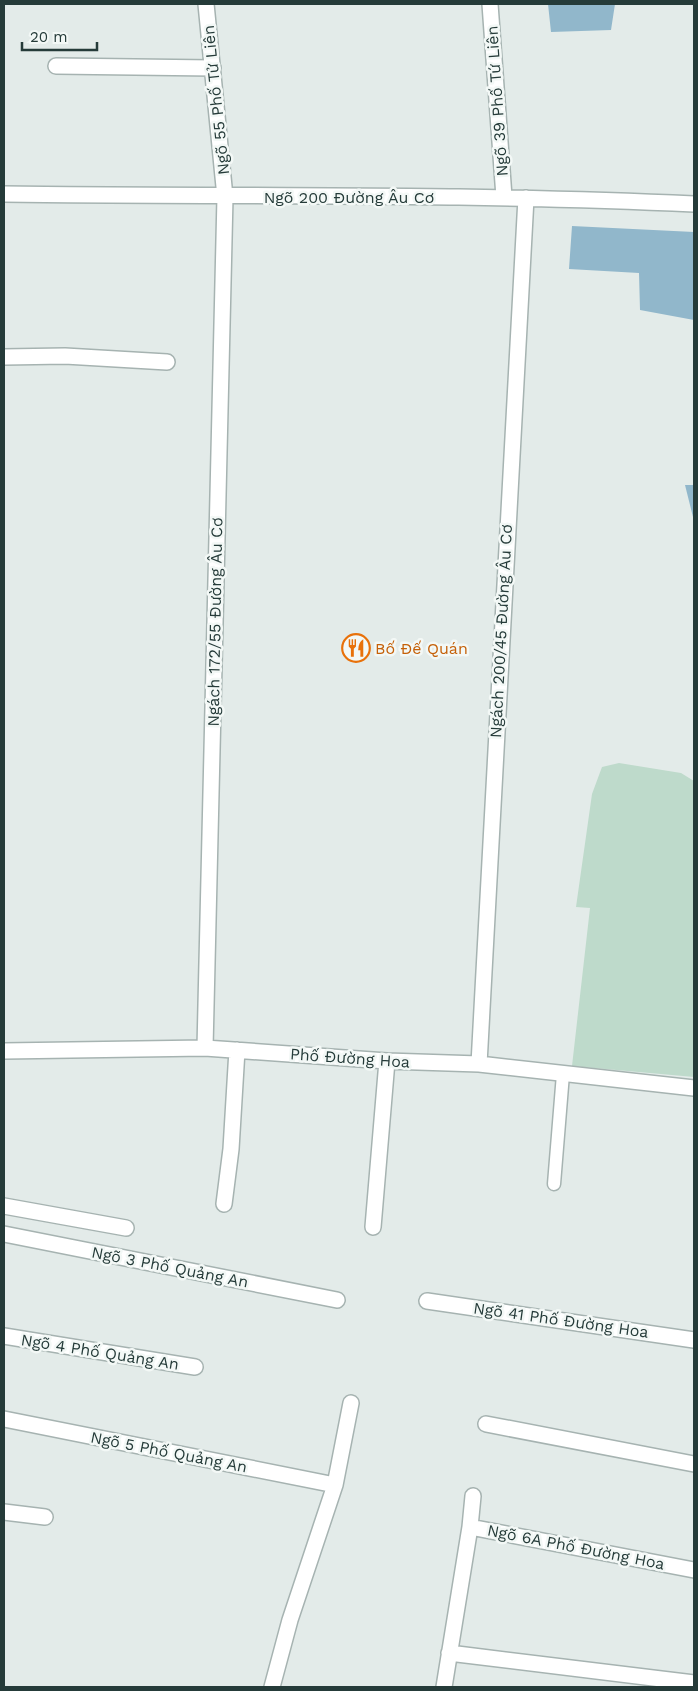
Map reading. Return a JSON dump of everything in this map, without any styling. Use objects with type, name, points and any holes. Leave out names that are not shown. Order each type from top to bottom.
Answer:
[{"type":"street","name":"Ngõ 55 Phố Tử Liên","points":[[206,4],[214,68],[225,197]]},
{"type":"street","name":"Ngõ 39 Phố Tứ Liên","points":[[490,4],[504,197]]},
{"type":"street","points":[[56,66],[214,68]]},
{"type":"street","name":"Ngõ 200 Đường Âu Cơ","points":[[4,194],[225,197],[504,197],[694,204]]},
{"type":"street","name":"Ngách 172/55 Đường Âu Cơ","points":[[205,1048],[225,197]]},
{"type":"street","name":"Ngách 200/45 Đường Âu Cơ","points":[[479,1064],[526,198]]},
{"type":"street","points":[[4,357],[65,356],[167,362]]},
{"type":"street","name":"Phố Đường Hoa","points":[[4,1051],[205,1048],[388,1061],[479,1064],[694,1088]]},
{"type":"street","points":[[224,1204],[231,1149],[237,1050]]},
{"type":"street","points":[[373,1227],[388,1061]]},
{"type":"street","points":[[4,1206],[126,1228]]},
{"type":"street","name":"Ngõ 3 Phố Quảng An","points":[[4,1234],[337,1300]]},
{"type":"street","name":"Ngõ 41 Phố Đường Hoa","points":[[427,1300],[694,1340]]},
{"type":"street","name":"Ngõ 4 Phố Quảng An","points":[[4,1336],[195,1367]]},
{"type":"street","points":[[272,1687],[290,1620],[335,1485],[351,1403]]},
{"type":"street","name":"Ngõ 5 Phố Quảng An","points":[[4,1420],[335,1485]]},
{"type":"street","points":[[486,1424],[694,1464]]},
{"type":"street","points":[[470,1527],[474,1496]]},
{"type":"street","points":[[4,1512],[45,1517]]},
{"type":"street","name":"Ngõ 6A Phố Đường Hoa","points":[[444,1687],[470,1527],[694,1570]]},
{"type":"street","points":[[449,1653],[694,1683]]},
{"type":"lane","points":[[554,1184],[563,1074]]},
{"type":"green space","points":[[619,763],[681,773],[694,781],[694,1077],[572,1066],[590,908],[576,907],[592,794],[602,767]]},
{"type":"water","points":[[548,4],[615,4],[611,30],[551,32]]},
{"type":"water","points":[[572,226],[694,232],[694,320],[640,310],[639,273],[569,269]]},
{"type":"water","points":[[685,485],[694,485],[694,521]]},
{"type":"place","name":"Bố Đế Quán","points":[[356,648]]}]
